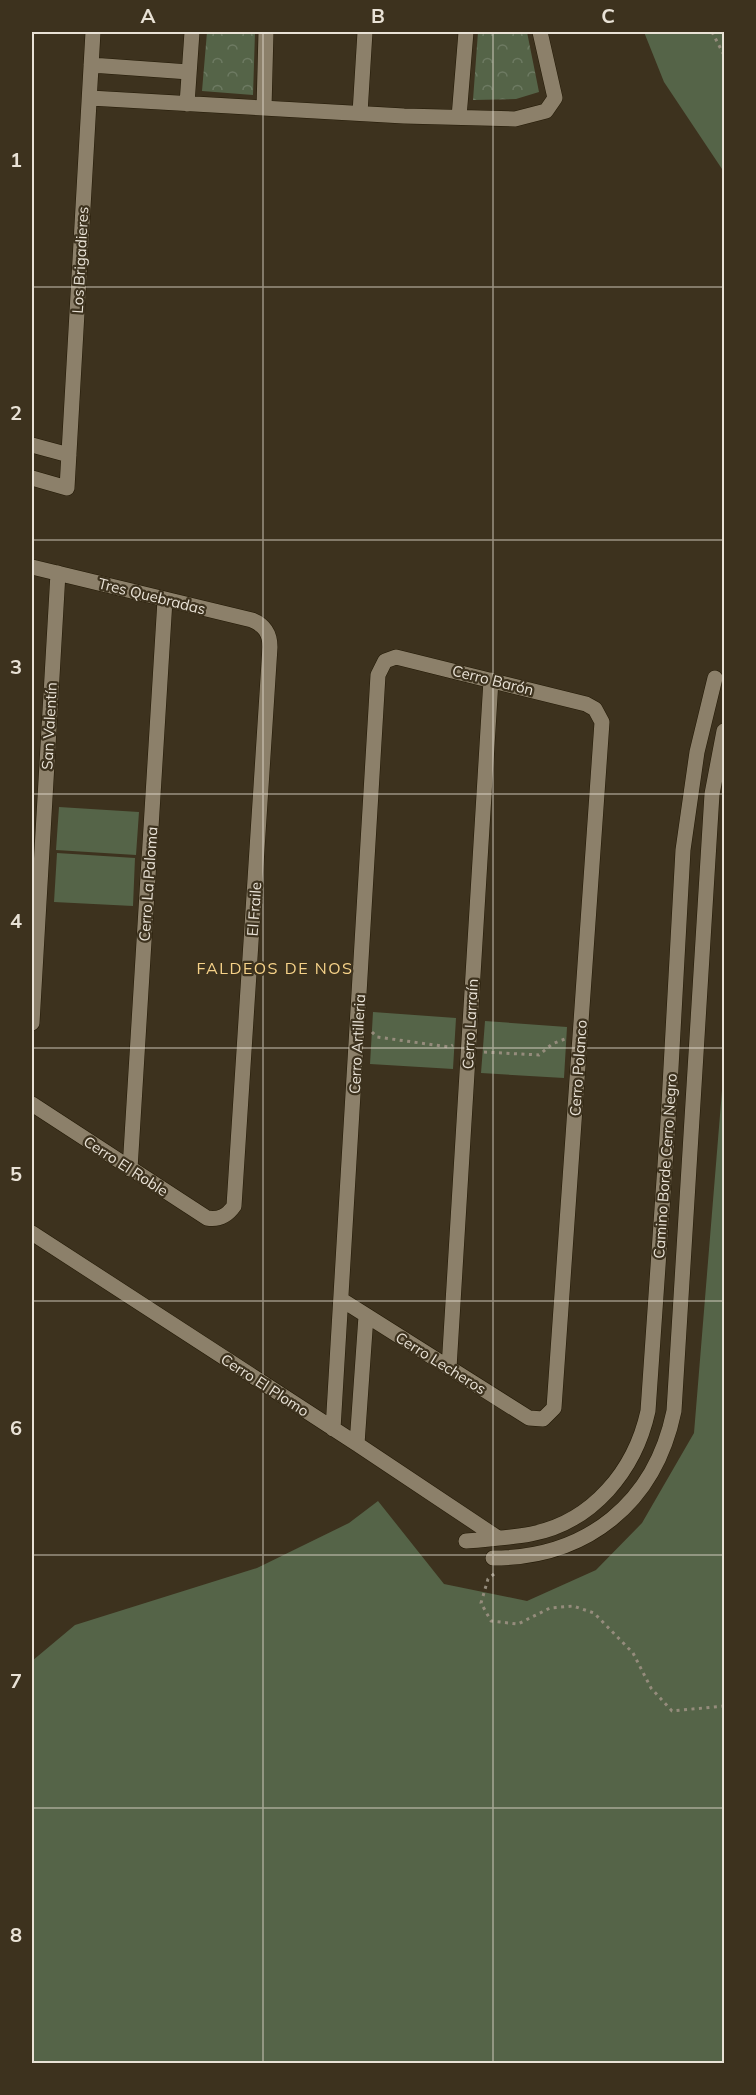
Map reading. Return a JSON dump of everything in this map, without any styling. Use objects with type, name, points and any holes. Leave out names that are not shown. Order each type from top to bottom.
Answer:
[{"type":"street","name":"Los Brigadieres","points":[[32,478],[67,488],[93,32]]},
{"type":"street","points":[[187,104],[192,32]]},
{"type":"street","points":[[264,108],[266,32]]},
{"type":"street","points":[[360,113],[364,32]]},
{"type":"street","points":[[459,117],[466,32]]},
{"type":"street","points":[[90,98],[515,119],[546,111],[555,98],[540,32]]},
{"type":"street","points":[[91,65],[189,72]]},
{"type":"street","points":[[32,445],[69,455]]},
{"type":"street","name":"Tres Quebradas","points":[[32,567],[252,620],[259,622],[268,633]]},
{"type":"street","name":"San Valentín","points":[[32,1023],[58,573]]},
{"type":"street","name":"Cerro La Paloma","points":[[130,1169],[165,600]]},
{"type":"street","name":"El Fraile","points":[[224,1216],[234,1206],[236,1199],[270,646],[268,633]]},
{"type":"street","name":"Cerro Barón","points":[[385,661],[396,657],[403,658],[586,704],[598,712]]},
{"type":"street","name":"Cerro Artilleria","points":[[333,1429],[378,675],[385,661]]},
{"type":"street","name":"Cerro Larraín","points":[[449,1368],[491,680]]},
{"type":"street","name":"Camino Borde Cerro Negro","points":[[466,1541],[533,1534],[566,1522],[589,1508],[621,1476],[644,1428],[648,1411],[668,1122],[683,850],[691,785],[717,686]]},
{"type":"street","name":"Cerro Polanco","points":[[543,1419],[551,1413],[555,1402],[602,728],[598,712]]},
{"type":"street","name":"Camino Borde Cerro Negro","points":[[493,1558],[545,1553],[593,1532],[608,1522],[646,1482],[660,1456],[670,1429],[674,1411],[680,1323],[712,794],[724,731]]},
{"type":"street","name":"Cerro El Roble","points":[[32,1104],[207,1218],[224,1216]]},
{"type":"street","name":"Cerro El Plomo","points":[[32,1233],[498,1538]]},
{"type":"street","name":"Cerro Lecheros","points":[[342,1300],[523,1416],[543,1419]]},
{"type":"street","points":[[357,1444],[366,1316]]},
{"type":"path","points":[[712,32],[724,55]]},
{"type":"path","points":[[510,1558],[488,1579],[481,1603],[491,1621],[518,1624],[550,1608],[573,1606],[594,1613],[633,1653],[651,1688],[672,1711],[724,1706]]},
{"type":"green space","points":[[207,32],[255,32],[253,95],[202,91]]},
{"type":"green space","points":[[478,32],[527,32],[539,92],[516,99],[473,100]]},
{"type":"green space","points":[[644,32],[724,32],[724,172],[664,82]]},
{"type":"green space","points":[[59,807],[139,812],[136,855],[56,850]]},
{"type":"green space","points":[[57,853],[135,858],[133,906],[54,902]]},
{"type":"green space","points":[[373,1012],[456,1018],[453,1069],[370,1064]]},
{"type":"green space","points":[[485,1021],[567,1027],[564,1078],[481,1073]]},
{"type":"green space","points":[[724,1066],[724,2063],[32,2063],[32,1661],[75,1625],[257,1568],[349,1523],[378,1501],[444,1584],[527,1601],[596,1570],[642,1523],[694,1433]]},
{"type":"district","name":"FALDEOS DE NOS","points":[[275,968]]}]
